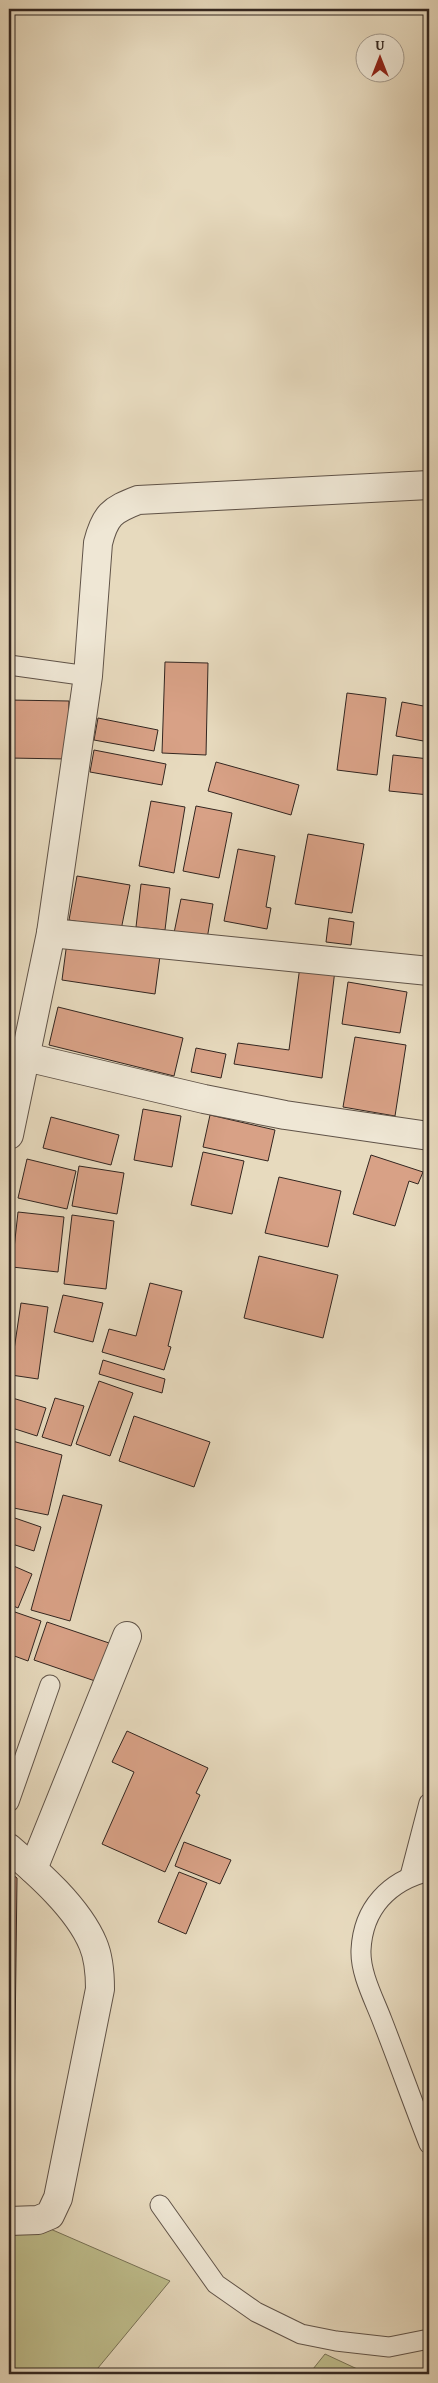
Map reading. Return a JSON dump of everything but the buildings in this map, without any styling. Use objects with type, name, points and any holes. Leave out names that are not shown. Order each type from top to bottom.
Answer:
[{"type":"street","points":[[9,1135],[17,1054],[52,933],[88,676],[98,543],[103,523],[115,509],[138,500],[429,486]]},
{"type":"street","points":[[52,933],[429,971]]},
{"type":"street","points":[[17,1054],[204,1099],[285,1115],[429,1136]]},
{"type":"street","points":[[33,1869],[127,1636]]},
{"type":"street","points":[[9,1848],[33,1869],[83,1924],[94,1945],[100,1967],[100,1990],[58,2198],[50,2215],[38,2220],[9,2221]]},
{"type":"lane","points":[[9,665],[88,676]]},
{"type":"lane","points":[[9,1802],[50,1685]]},
{"type":"lane","points":[[410,1876],[429,1803]]},
{"type":"lane","points":[[429,1871],[410,1876],[383,1894],[367,1919],[361,1952],[367,1981],[429,2144]]},
{"type":"lane","points":[[160,2205],[216,2284],[256,2312],[301,2334],[336,2341],[389,2347],[429,2340]]},
{"type":"shaded area","points":[[9,2211],[170,2281],[93,2374],[9,2374]]},
{"type":"shaded area","points":[[325,2354],[368,2374],[309,2374]]}]
